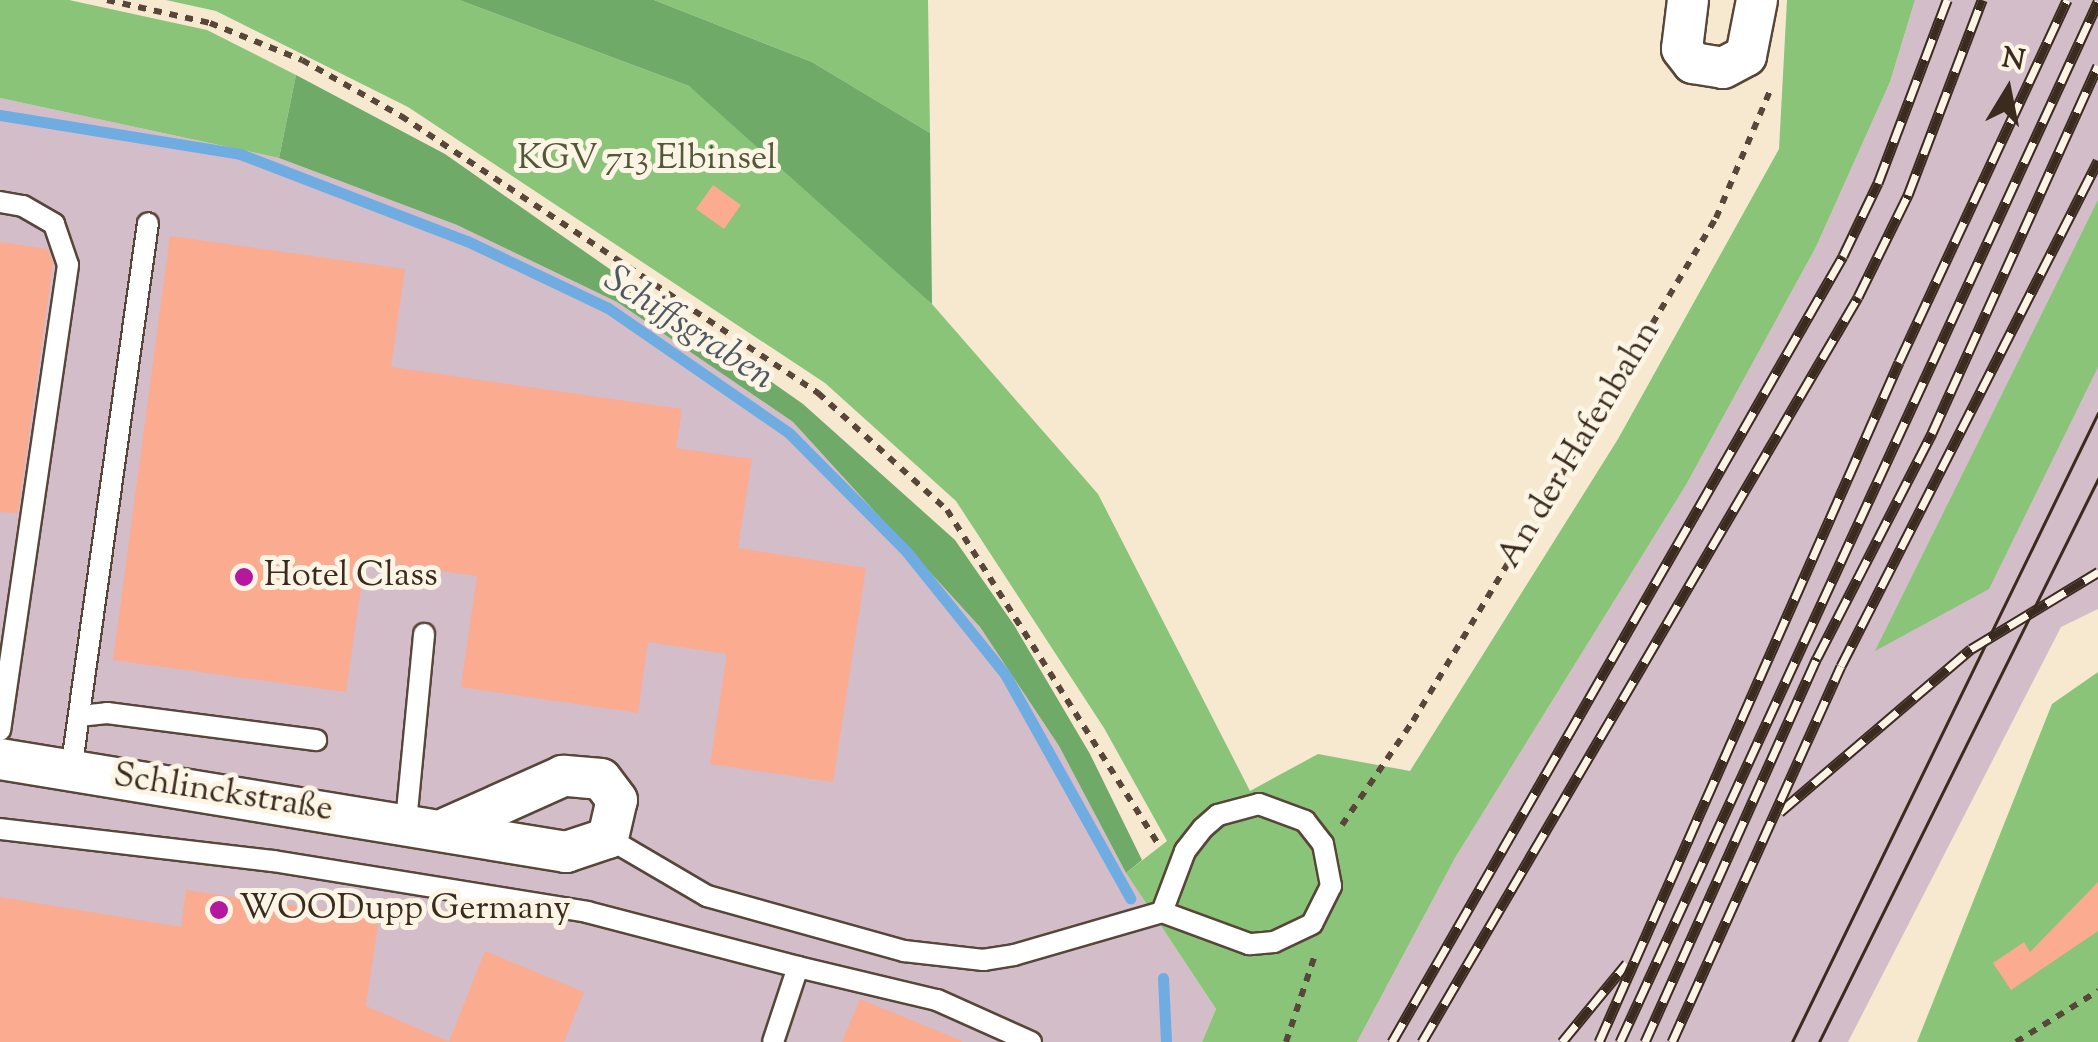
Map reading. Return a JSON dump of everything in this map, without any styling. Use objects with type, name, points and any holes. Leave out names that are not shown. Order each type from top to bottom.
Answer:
[{"type":"street","points":[[1688,0],[1682,49],[1704,67],[1723,68],[1746,56],[1756,12]]},
{"type":"street","name":"Schlinckstraße","points":[[0,759],[447,828],[566,852],[608,838]]},
{"type":"street","points":[[447,828],[536,784],[582,774],[601,778],[618,800],[608,838]]},
{"type":"lane","points":[[0,202],[23,206],[54,224],[68,264],[0,730]]},
{"type":"lane","points":[[71,770],[148,223]]},
{"type":"lane","points":[[406,822],[424,634]]},
{"type":"lane","points":[[79,716],[107,713],[316,740]]},
{"type":"lane","points":[[608,838],[706,896],[904,951],[983,960],[1014,955],[1162,912],[1249,944],[1274,942],[1312,924],[1330,886],[1324,844],[1305,821],[1282,810],[1236,807],[1203,828],[1178,869],[1162,912]]},
{"type":"lane","points":[[0,829],[273,861],[588,912],[937,1000],[1031,1042]]},
{"type":"lane","points":[[773,1042],[798,967]]},
{"type":"path","points":[[107,0],[210,23],[302,60],[401,116],[818,393],[947,510],[1141,824],[1178,869]]},
{"type":"path","name":"An der Hafenbahn","points":[[1324,844],[1354,812],[1413,721],[1716,218],[1775,72],[1756,12]]},
{"type":"path","points":[[1286,1042],[1313,972],[1312,924]]},
{"type":"path","points":[[2016,1042],[2098,991]]},
{"type":"shaded area","points":[[1915,0],[2098,0],[2098,609],[2061,627],[1848,1042],[1357,1042],[1455,858],[1686,485],[1816,247],[1890,82]]},
{"type":"shaded area","points":[[0,98],[279,158],[457,225],[617,302],[793,422],[980,627],[1059,746],[1126,873],[1216,1009],[1202,1042],[0,1042]]},
{"type":"green space","points":[[0,0],[69,0],[207,30],[296,75],[279,158],[0,98]]},
{"type":"green space","name":"KGV 713 Elbinsel","points":[[166,0],[459,0],[689,86],[829,198],[932,304],[1098,494],[1250,791],[1318,754],[1410,771],[1618,439],[1779,149],[1787,0],[1915,0],[1890,82],[1816,247],[1686,485],[1455,858],[1357,1042],[1202,1042],[1216,1009],[1126,873],[1167,841],[1104,728],[956,501],[825,383],[408,107],[216,11]]},
{"type":"green space","points":[[459,0],[654,0],[812,62],[930,133],[932,304],[689,86]]},
{"type":"green space","points":[[654,0],[928,0],[930,133],[812,62]]},
{"type":"green space","points":[[296,75],[445,154],[803,404],[955,540],[1014,625],[1090,754],[1142,860],[1126,873],[1059,746],[980,627],[793,422],[617,302],[457,225],[279,158]]},
{"type":"green space","points":[[2098,200],[2098,367],[1989,589],[1875,651]]},
{"type":"green space","points":[[2098,672],[2098,1042],[1917,1042],[2052,704]]},
{"type":"building","points":[[713,185],[741,205],[724,229],[696,209]]},
{"type":"building","points":[[170,236],[405,269],[391,367],[682,409],[676,448],[752,459],[738,548],[866,568],[833,782],[710,764],[727,654],[648,642],[638,713],[461,687],[477,576],[365,560],[346,692],[113,660]]},
{"type":"building","points":[[0,242],[48,249],[53,263],[18,513],[0,512]]},
{"type":"building","points":[[2098,882],[2098,931],[2011,990],[1993,963],[2024,942],[2030,952]]},
{"type":"building","points":[[186,890],[379,918],[366,1006],[449,1042],[0,1042],[0,897],[181,927]]},
{"type":"building","points":[[485,951],[584,992],[564,1042],[449,1042]]},
{"type":"building","points":[[860,999],[962,1041],[962,1042],[842,1042]]},
{"type":"waterway","name":"Schiffsgraben","points":[[0,115],[240,154],[467,241],[608,308],[789,433],[906,551],[1005,674],[1130,898]]},
{"type":"waterway","name":"Schiffsgraben","points":[[1163,978],[1166,1042]]},
{"type":"tram line","points":[[1792,1042],[2098,413]]},
{"type":"tram line","points":[[1819,1042],[2098,479]]},
{"type":"railway","points":[[1392,1042],[1843,256],[1878,183],[1947,0]]},
{"type":"railway","points":[[1422,1042],[1858,297],[1908,195],[1982,0]]},
{"type":"railway","points":[[1599,1042],[1899,362],[2067,0]]},
{"type":"railway","points":[[1620,1042],[2098,2]]},
{"type":"railway","points":[[1645,1042],[1817,658],[1932,433],[2098,66]]},
{"type":"railway","points":[[1672,1042],[1841,666],[2098,161]]},
{"type":"railway","points":[[1780,812],[1971,649],[2098,572]]},
{"type":"railway","points":[[1562,1042],[1627,963]]},
{"type":"place","name":"Hotel Class","points":[[244,577]]},
{"type":"place","name":"WOODupp Germany","points":[[219,910]]}]
